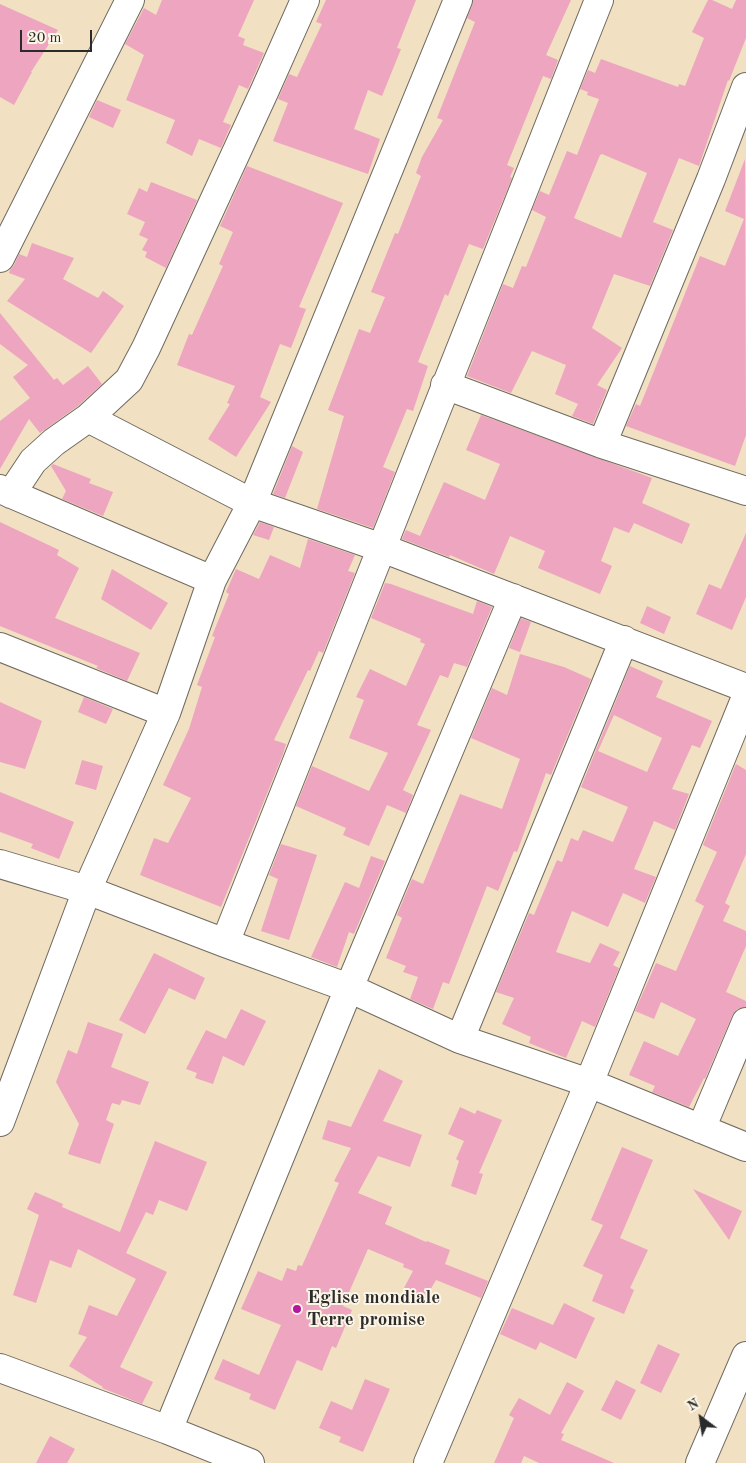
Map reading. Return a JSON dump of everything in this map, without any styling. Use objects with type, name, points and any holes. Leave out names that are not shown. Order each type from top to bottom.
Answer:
[{"type":"street","points":[[0,258],[130,0]]},
{"type":"street","points":[[212,580],[6,492],[33,461],[54,442],[88,418],[130,380],[257,108],[305,0]]},
{"type":"street","points":[[0,1122],[87,890],[166,713],[212,580],[252,503],[458,0]]},
{"type":"street","points":[[225,943],[599,0]]},
{"type":"street","points":[[602,444],[711,180],[746,87]]},
{"type":"street","points":[[445,385],[602,444],[746,491]]},
{"type":"street","points":[[88,418],[252,503],[382,548],[746,688]]},
{"type":"street","points":[[168,1430],[349,988],[513,598]]},
{"type":"street","points":[[460,1039],[624,640]]},
{"type":"street","points":[[0,646],[166,713]]},
{"type":"street","points":[[428,1463],[589,1083],[746,697]]},
{"type":"street","points":[[0,864],[87,890],[349,988],[460,1039],[589,1083],[746,1147]]},
{"type":"street","points":[[701,1129],[746,1022]]},
{"type":"street","points":[[700,1463],[746,1356]]},
{"type":"street","points":[[0,1368],[168,1430],[250,1463]]},
{"type":"building","points":[[162,0],[254,0],[238,36],[245,39],[243,45],[264,53],[248,89],[239,85],[223,122],[231,125],[221,148],[199,139],[192,156],[166,143],[175,120],[126,100],[144,55],[125,44],[144,8],[156,15]]},
{"type":"building","points":[[326,0],[416,0],[397,48],[401,49],[382,96],[368,90],[354,129],[380,139],[368,174],[273,141],[288,103],[278,99],[289,74],[297,77],[322,24],[316,22]]},
{"type":"building","points":[[473,0],[571,0],[546,55],[558,60],[551,79],[543,76],[507,165],[514,168],[510,177],[512,178],[483,249],[469,244],[448,296],[445,294],[418,362],[428,366],[413,411],[407,409],[383,467],[395,472],[373,528],[317,509],[344,416],[328,410],[359,329],[370,333],[385,297],[371,292],[395,233],[398,234],[421,176],[416,173],[422,157],[443,120],[437,118],[475,22],[467,18]]},
{"type":"building","points":[[708,0],[732,9],[736,0],[746,0],[746,38],[728,80],[699,166],[679,158],[653,222],[673,230],[650,286],[614,274],[592,328],[622,348],[597,385],[607,390],[593,424],[572,416],[578,404],[555,394],[566,365],[532,351],[511,393],[467,376],[503,284],[513,288],[522,266],[526,267],[546,217],[532,210],[540,191],[549,195],[567,151],[577,155],[599,99],[587,95],[588,92],[580,89],[588,70],[595,73],[601,59],[678,87],[679,84],[685,86],[704,38],[692,32]],"holes":[[[602,154],[647,173],[621,238],[574,218],[600,155]]]},
{"type":"building","points":[[0,4],[58,30],[31,72],[14,105],[0,97]]},
{"type":"building","points":[[97,100],[121,110],[113,128],[89,117]]},
{"type":"building","points":[[745,159],[746,435],[735,466],[626,426],[636,404],[640,406],[700,256],[725,266],[744,219],[725,211]]},
{"type":"building","points":[[247,166],[343,203],[299,307],[306,309],[291,348],[280,344],[260,397],[271,402],[236,457],[208,439],[230,404],[227,403],[235,386],[177,365],[189,334],[192,335],[223,266],[219,264],[233,232],[220,226]]},
{"type":"building","points":[[151,182],[197,200],[166,268],[145,257],[147,252],[142,250],[148,239],[139,235],[145,222],[127,214],[139,188],[147,192]]},
{"type":"building","points":[[32,243],[74,258],[63,279],[98,298],[103,291],[124,306],[91,353],[7,301],[25,279],[9,273],[10,270],[19,254],[27,257]]},
{"type":"building","points":[[0,313],[54,380],[57,378],[63,385],[88,366],[102,384],[78,406],[40,433],[29,419],[0,469],[0,421],[30,398],[13,377],[28,365],[0,344]]},
{"type":"building","points":[[481,415],[652,478],[642,503],[690,524],[682,544],[634,523],[629,533],[614,527],[601,561],[612,566],[600,594],[538,568],[545,551],[510,536],[494,574],[450,555],[449,557],[402,539],[406,530],[420,536],[444,482],[485,500],[500,464],[466,450]]},
{"type":"building","points":[[292,446],[303,452],[285,498],[273,494]]},
{"type":"building","points":[[53,464],[91,479],[89,483],[113,492],[103,516],[62,499],[66,491],[51,466]]},
{"type":"building","points":[[0,522],[59,550],[57,555],[79,568],[55,618],[140,653],[127,681],[96,668],[98,666],[0,626]]},
{"type":"building","points":[[260,522],[274,527],[269,540],[253,535]]},
{"type":"building","points":[[746,533],[746,597],[732,630],[696,614],[709,584],[721,589]]},
{"type":"building","points":[[308,539],[355,555],[348,571],[355,573],[323,653],[319,651],[310,671],[308,670],[274,740],[286,744],[283,754],[221,907],[140,875],[154,838],[168,843],[191,798],[163,785],[189,729],[202,687],[197,685],[215,637],[212,636],[229,594],[226,592],[236,569],[259,579],[270,555],[300,568]]},
{"type":"building","points":[[112,569],[168,603],[151,630],[101,599]]},
{"type":"building","points":[[385,583],[473,614],[477,601],[492,607],[467,667],[454,663],[448,678],[440,675],[417,725],[431,730],[403,790],[413,795],[406,813],[387,805],[369,846],[343,835],[346,828],[296,806],[312,766],[369,791],[388,753],[349,738],[364,700],[356,697],[370,669],[406,686],[425,644],[420,642],[421,639],[371,618]]},
{"type":"building","points":[[647,606],[671,617],[664,634],[640,623]]},
{"type":"building","points":[[521,618],[531,622],[520,652],[509,648]]},
{"type":"building","points":[[520,654],[564,667],[591,679],[551,775],[546,773],[517,852],[514,851],[498,891],[487,886],[449,984],[443,982],[433,1009],[410,999],[418,977],[403,972],[406,966],[386,958],[402,918],[397,915],[412,879],[423,884],[460,794],[502,809],[520,759],[471,738],[492,688],[507,695]]},
{"type":"building","points":[[630,666],[663,681],[656,697],[712,721],[700,748],[692,745],[672,789],[689,794],[675,830],[654,821],[634,869],[656,877],[645,903],[623,893],[608,927],[572,911],[556,952],[590,963],[600,943],[620,952],[613,965],[619,968],[595,1027],[582,1021],[566,1058],[529,1043],[531,1037],[502,1024],[514,998],[496,992],[529,913],[534,915],[557,860],[562,862],[571,838],[578,841],[583,830],[613,842],[628,807],[581,787]],"holes":[[[614,715],[662,738],[647,772],[598,751]]]},
{"type":"building","points":[[84,697],[113,709],[106,724],[78,712]]},
{"type":"building","points":[[0,702],[42,721],[25,769],[0,762]]},
{"type":"building","points":[[82,760],[103,766],[96,790],[75,784]]},
{"type":"building","points":[[736,764],[746,770],[746,854],[725,903],[730,906],[723,921],[746,931],[746,946],[726,992],[746,1001],[746,1007],[737,1009],[732,1016],[705,1079],[689,1107],[652,1092],[655,1086],[629,1075],[644,1041],[678,1056],[696,1019],[661,1002],[654,1019],[635,1011],[656,963],[676,971],[704,906],[695,901],[717,852],[703,845]]},
{"type":"building","points":[[0,792],[74,822],[59,859],[31,848],[33,844],[0,832]]},
{"type":"building","points":[[281,844],[317,855],[289,940],[261,931],[278,879],[269,875]]},
{"type":"building","points":[[371,856],[385,861],[354,934],[349,932],[337,967],[311,957],[345,882],[359,888]]},
{"type":"building","points":[[154,953],[205,978],[195,1000],[169,988],[145,1034],[119,1020]]},
{"type":"building","points":[[241,1009],[266,1021],[244,1066],[223,1056],[213,1084],[195,1078],[197,1073],[186,1069],[206,1030],[226,1039]]},
{"type":"building","points":[[88,1022],[123,1034],[111,1067],[149,1082],[140,1105],[122,1100],[120,1105],[112,1103],[106,1120],[114,1124],[100,1164],[68,1154],[79,1124],[56,1082],[68,1050],[77,1054]]},
{"type":"building","points":[[379,1069],[403,1081],[383,1121],[422,1135],[410,1167],[378,1156],[358,1193],[392,1207],[385,1224],[450,1250],[445,1264],[488,1281],[481,1298],[436,1280],[425,1299],[404,1288],[413,1271],[403,1267],[404,1264],[368,1249],[343,1306],[352,1310],[336,1348],[332,1346],[322,1371],[297,1360],[275,1410],[249,1399],[251,1394],[214,1379],[223,1359],[259,1375],[281,1325],[241,1309],[258,1271],[282,1281],[287,1268],[296,1271],[298,1265],[302,1266],[339,1183],[334,1181],[351,1148],[322,1139],[328,1120],[351,1127]]},
{"type":"building","points":[[460,1107],[475,1114],[477,1110],[502,1120],[479,1173],[483,1174],[476,1195],[451,1186],[459,1161],[456,1159],[464,1141],[448,1134]]},
{"type":"building","points":[[155,1141],[207,1162],[187,1211],[159,1200],[153,1215],[146,1212],[126,1253],[167,1272],[120,1367],[153,1382],[142,1404],[102,1388],[69,1366],[87,1337],[78,1334],[89,1305],[117,1316],[136,1279],[78,1249],[71,1268],[50,1260],[36,1303],[13,1295],[39,1215],[27,1209],[35,1192],[63,1204],[62,1207],[120,1232]]},
{"type":"building","points":[[622,1147],[653,1160],[620,1238],[648,1250],[630,1288],[634,1290],[624,1314],[592,1301],[603,1275],[583,1266],[603,1225],[591,1220]]},
{"type":"building","points":[[693,1189],[742,1211],[729,1240]]},
{"type":"building","points":[[564,1303],[595,1318],[576,1359],[540,1342],[536,1350],[500,1334],[512,1308],[553,1325]]},
{"type":"building","points":[[658,1344],[680,1354],[661,1393],[640,1383]]},
{"type":"building","points":[[365,1379],[390,1389],[363,1452],[339,1442],[341,1437],[319,1428],[331,1401],[352,1410]]},
{"type":"building","points":[[616,1380],[636,1390],[621,1420],[601,1410]]},
{"type":"building","points":[[567,1382],[584,1391],[561,1433],[564,1434],[561,1440],[614,1463],[539,1463],[524,1456],[521,1463],[494,1463],[514,1418],[509,1415],[519,1398],[550,1415]]},
{"type":"building","points":[[50,1436],[75,1449],[67,1463],[36,1463]]},
{"type":"place","name":"Eglise mondiale Terre promise","points":[[297,1309]]}]
